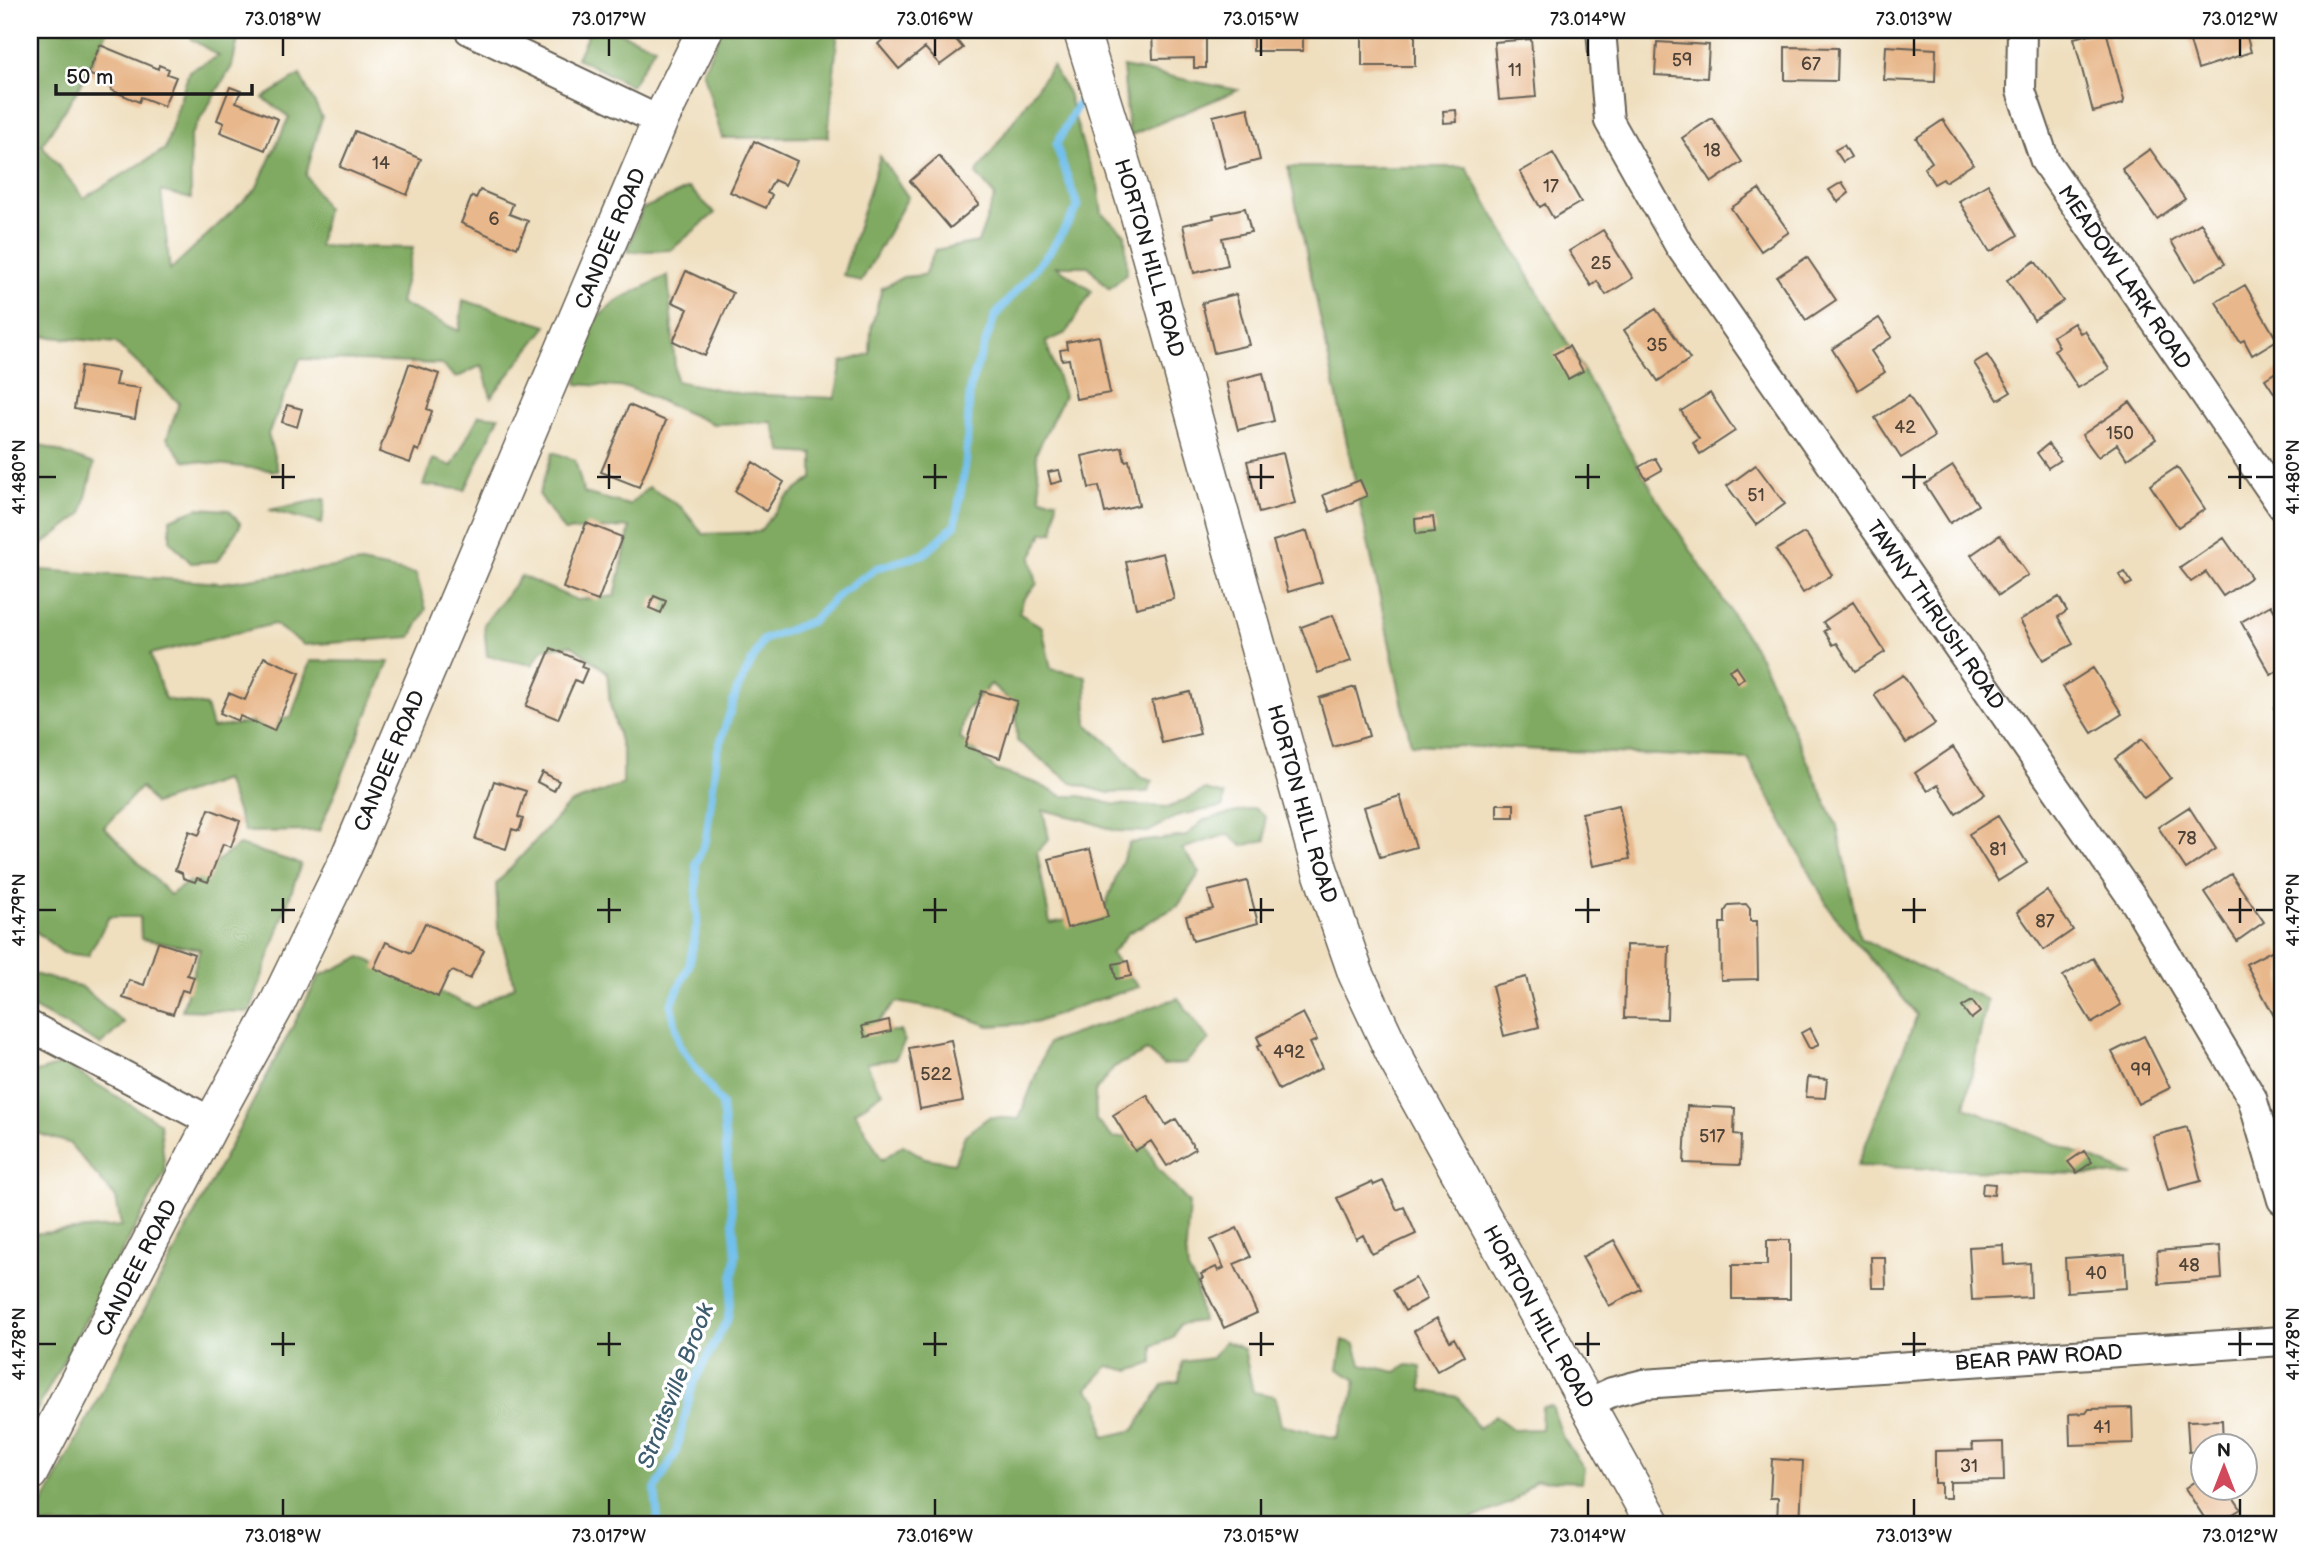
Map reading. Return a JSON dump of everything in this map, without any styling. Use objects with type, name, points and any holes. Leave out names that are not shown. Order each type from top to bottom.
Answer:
[{"type":"street","points":[[469,30],[660,121]]},
{"type":"street","name":"CANDEE ROAD","points":[[30,1473],[212,1122],[277,1004],[348,858],[660,121],[705,30]]},
{"type":"street","name":"HORTON HILL ROAD","points":[[1081,30],[1138,214],[1298,794],[1343,941],[1367,1000],[1396,1059],[1654,1525]]},
{"type":"street","name":"TAWNY THRUSH ROAD","points":[[1601,30],[1609,121],[1679,245],[2137,905],[2252,1098],[2282,1200]]},
{"type":"street","name":"MEADOW LARK ROAD","points":[[2022,30],[2021,91],[2045,161],[2282,506]]},
{"type":"street","points":[[30,1026],[212,1122]]},
{"type":"street","name":"BEAR PAW ROAD","points":[[1588,1403],[1612,1392],[1643,1384],[2282,1341]]},
{"type":"green space","points":[[30,30],[108,30],[78,89],[42,145],[84,198],[165,149],[189,71],[219,56],[191,39],[191,30],[240,30],[232,66],[190,136],[191,199],[161,191],[170,270],[256,189],[289,117],[263,98],[300,75],[322,117],[306,175],[326,208],[319,246],[413,248],[400,303],[459,331],[463,300],[547,326],[491,397],[482,365],[456,378],[441,364],[300,359],[268,434],[278,471],[184,460],[167,438],[179,403],[116,343],[30,335],[30,102],[35,95]]},
{"type":"green space","points":[[590,30],[613,30],[655,47],[631,86],[577,58]]},
{"type":"green space","points":[[721,30],[838,30],[828,137],[722,138],[703,71]]},
{"type":"green space","points":[[1052,66],[1068,93],[1085,153],[1098,185],[1102,213],[1125,234],[1127,273],[1109,289],[1088,266],[1056,266],[1092,291],[1066,333],[1046,342],[1064,396],[1036,453],[1041,498],[1057,500],[1054,532],[1043,533],[1031,558],[1037,584],[1024,598],[1019,613],[1042,627],[1051,669],[1086,676],[1087,724],[1115,749],[1140,777],[1152,781],[1148,792],[1108,793],[1072,783],[1017,741],[1016,706],[991,684],[966,711],[960,738],[996,770],[1036,783],[1062,796],[1081,796],[1112,804],[1170,807],[1205,790],[1224,795],[1223,807],[1179,815],[1148,832],[1115,831],[1085,820],[1043,810],[1049,839],[1037,852],[1050,923],[1102,914],[1129,843],[1186,836],[1204,820],[1254,808],[1265,816],[1266,840],[1242,846],[1228,834],[1182,849],[1200,872],[1178,906],[1128,933],[1111,954],[1139,987],[1035,1023],[989,1026],[952,1012],[896,1002],[870,1031],[900,1031],[905,1041],[895,1059],[867,1063],[875,1083],[883,1092],[855,1112],[882,1160],[903,1145],[925,1158],[954,1163],[965,1135],[989,1117],[1019,1119],[1048,1043],[1178,998],[1209,1040],[1185,1063],[1163,1065],[1147,1051],[1114,1067],[1095,1092],[1096,1120],[1113,1138],[1141,1135],[1158,1169],[1189,1203],[1186,1249],[1188,1270],[1196,1285],[1202,1321],[1179,1324],[1173,1338],[1153,1346],[1153,1363],[1130,1371],[1108,1366],[1087,1389],[1099,1401],[1104,1437],[1134,1430],[1163,1385],[1179,1382],[1182,1362],[1212,1358],[1225,1341],[1244,1349],[1253,1392],[1275,1396],[1281,1425],[1336,1438],[1352,1400],[1356,1380],[1338,1369],[1343,1340],[1355,1344],[1361,1364],[1396,1372],[1407,1365],[1421,1367],[1422,1390],[1458,1397],[1478,1428],[1495,1416],[1514,1430],[1541,1429],[1542,1407],[1552,1406],[1563,1438],[1584,1468],[1582,1482],[1536,1480],[1513,1502],[1457,1525],[32,1525],[319,976],[361,957],[475,1008],[515,986],[498,928],[496,884],[569,804],[623,784],[623,753],[610,704],[607,672],[571,645],[543,649],[532,665],[487,656],[484,624],[521,576],[577,600],[615,596],[630,527],[564,531],[539,494],[553,452],[575,460],[584,493],[629,505],[649,487],[681,507],[703,534],[759,532],[786,498],[813,478],[813,454],[782,452],[772,422],[713,424],[630,388],[577,384],[584,329],[618,300],[668,275],[676,381],[742,394],[835,398],[842,362],[870,354],[871,329],[882,288],[903,277],[924,275],[935,250],[978,242],[995,196],[976,174]]},
{"type":"green space","points":[[1123,67],[1238,90],[1129,136]]},
{"type":"green space","points":[[880,156],[908,197],[861,282],[843,275]]},
{"type":"green space","points":[[1288,167],[1466,167],[1658,500],[1760,657],[1837,826],[1860,938],[1987,1000],[1965,1107],[2134,1176],[1857,1166],[1917,1015],[1830,910],[1748,759],[1411,744]]},
{"type":"green space","points":[[689,188],[715,213],[671,250],[627,252],[642,209]]},
{"type":"green space","points":[[479,415],[499,417],[465,490],[423,485],[433,459],[452,466]]},
{"type":"green space","points":[[30,427],[32,442],[94,464],[82,514],[34,551],[30,551]]},
{"type":"green space","points":[[324,499],[322,524],[269,510]]},
{"type":"green space","points":[[198,508],[229,510],[241,524],[218,561],[191,563],[170,541],[170,519]]},
{"type":"green space","points":[[361,563],[416,574],[426,609],[411,637],[304,645],[274,624],[150,654],[165,699],[206,706],[212,728],[291,717],[310,661],[389,662],[319,831],[245,832],[225,780],[154,804],[141,787],[104,827],[170,895],[239,845],[301,864],[250,1012],[182,1010],[200,949],[141,939],[140,917],[109,917],[88,956],[63,953],[30,927],[30,667],[33,660],[30,657],[30,569],[221,583]]},
{"type":"green space","points":[[30,973],[82,987],[124,1023],[101,1045],[30,1006]]},
{"type":"green space","points":[[64,1064],[160,1123],[165,1172],[30,1423],[30,1234],[121,1226],[116,1198],[69,1143],[30,1131],[30,1074]]},
{"type":"building","points":[[889,30],[948,30],[963,48],[940,65],[925,48],[899,69],[878,44],[891,32]]},
{"type":"building","points":[[1152,30],[1206,30],[1206,68],[1194,68],[1194,58],[1153,59]]},
{"type":"building","points":[[1253,30],[1303,30],[1303,51],[1253,51]]},
{"type":"building","points":[[1362,30],[1415,30],[1415,66],[1362,66]]},
{"type":"building","points":[[2106,30],[2124,100],[2123,104],[2093,112],[2074,38]]},
{"type":"building","points":[[2206,30],[2245,30],[2251,52],[2198,69],[2188,35]]},
{"type":"building","points":[[1531,39],[1536,97],[1499,100],[1494,42]]},
{"type":"building","points":[[1657,42],[1709,45],[1707,78],[1655,75]]},
{"type":"building","points":[[100,45],[158,69],[159,65],[169,69],[167,74],[176,77],[164,106],[141,97],[139,102],[111,90],[113,84],[88,74]]},
{"type":"building","points":[[1886,46],[1936,49],[1935,82],[1884,80]]},
{"type":"building","points":[[1785,47],[1838,48],[1837,81],[1785,80]]},
{"type":"building","points":[[230,87],[241,91],[236,102],[278,119],[265,150],[220,132],[224,123],[217,120]]},
{"type":"building","points":[[1248,108],[1260,160],[1226,169],[1213,116]]},
{"type":"building","points":[[1456,110],[1457,122],[1444,123],[1443,111]]},
{"type":"building","points":[[1712,118],[1742,162],[1712,182],[1682,138]]},
{"type":"building","points":[[1943,120],[1973,164],[1945,182],[1943,179],[1934,184],[1924,168],[1932,162],[1916,138]]},
{"type":"building","points":[[355,131],[421,159],[407,195],[340,167]]},
{"type":"building","points":[[754,141],[797,161],[785,185],[774,180],[767,193],[772,195],[766,208],[730,192]]},
{"type":"building","points":[[1844,145],[1851,157],[1843,162],[1835,150]]},
{"type":"building","points":[[2150,149],[2185,199],[2157,219],[2122,169]]},
{"type":"building","points":[[1553,153],[1581,202],[1553,218],[1545,204],[1540,207],[1520,172]]},
{"type":"building","points":[[939,156],[979,204],[950,228],[910,181]]},
{"type":"building","points":[[1842,182],[1849,193],[1838,202],[1829,190]]},
{"type":"building","points":[[1988,184],[2018,235],[1990,252],[1959,201]]},
{"type":"building","points":[[1759,189],[1789,232],[1761,251],[1731,208]]},
{"type":"building","points":[[480,190],[513,204],[509,214],[528,221],[517,248],[461,223],[472,196],[476,198]]},
{"type":"building","points":[[1245,208],[1251,232],[1222,238],[1228,265],[1194,273],[1183,225]]},
{"type":"building","points":[[2201,223],[2225,264],[2195,281],[2171,241]]},
{"type":"building","points":[[1603,230],[1633,278],[1606,295],[1597,281],[1591,286],[1569,251]]},
{"type":"building","points":[[1807,257],[1836,300],[1806,320],[1777,277]]},
{"type":"building","points":[[2035,261],[2063,301],[2034,320],[2007,280]]},
{"type":"building","points":[[686,271],[733,293],[705,356],[673,341],[688,309],[672,302]]},
{"type":"building","points":[[2245,285],[2277,340],[2252,355],[2244,340],[2240,342],[2216,302]]},
{"type":"building","points":[[1236,294],[1249,345],[1214,353],[1202,303]]},
{"type":"building","points":[[1656,309],[1690,359],[1658,381],[1624,330]]},
{"type":"building","points":[[1879,318],[1892,337],[1871,351],[1885,372],[1858,390],[1832,349]]},
{"type":"building","points":[[2074,323],[2080,333],[2085,331],[2109,369],[2078,388],[2054,350],[2059,347],[2053,336]]},
{"type":"building","points":[[1099,336],[1110,393],[1076,399],[1069,359],[1062,360],[1060,350],[1067,349],[1066,342]]},
{"type":"building","points":[[1569,346],[1583,371],[1568,379],[1554,354]]},
{"type":"building","points":[[1987,355],[2011,392],[1998,400],[1974,363]]},
{"type":"building","points":[[409,364],[439,374],[427,409],[432,411],[419,451],[415,449],[410,463],[379,452]]},
{"type":"building","points":[[81,366],[118,372],[115,385],[140,388],[135,419],[74,409]]},
{"type":"building","points":[[2282,368],[2282,405],[2265,379]]},
{"type":"building","points":[[1263,373],[1274,421],[1238,430],[1226,382]]},
{"type":"building","points":[[1710,393],[1735,431],[1700,454],[1693,443],[1699,439],[1681,411]]},
{"type":"building","points":[[1909,396],[1935,437],[1901,458],[1875,418]]},
{"type":"building","points":[[2130,402],[2156,439],[2127,459],[2117,444],[2098,457],[2082,435]]},
{"type":"building","points":[[287,405],[302,409],[297,427],[282,422]]},
{"type":"building","points":[[629,405],[666,421],[639,487],[601,472]]},
{"type":"building","points":[[2048,444],[2060,460],[2048,468],[2037,453]]},
{"type":"building","points":[[1122,447],[1125,461],[1129,460],[1139,505],[1105,513],[1099,486],[1089,488],[1082,456]]},
{"type":"building","points":[[1283,453],[1295,503],[1259,513],[1247,461]]},
{"type":"building","points":[[1655,458],[1662,470],[1646,479],[1639,467]]},
{"type":"building","points":[[753,462],[784,482],[766,511],[735,491]]},
{"type":"building","points":[[1756,465],[1785,504],[1756,525],[1727,486]]},
{"type":"building","points":[[1953,466],[1978,505],[1950,523],[1925,484]]},
{"type":"building","points":[[2177,467],[2205,509],[2178,527],[2150,485]]},
{"type":"building","points":[[1059,470],[1062,481],[1051,484],[1048,472]]},
{"type":"building","points":[[1360,480],[1367,496],[1330,512],[1323,495]]},
{"type":"building","points":[[1433,517],[1435,532],[1416,534],[1415,519]]},
{"type":"building","points":[[586,523],[622,537],[598,601],[563,588]]},
{"type":"building","points":[[1307,531],[1322,582],[1288,592],[1273,541]]},
{"type":"building","points":[[1804,533],[1832,575],[1803,593],[1776,550]]},
{"type":"building","points":[[2000,535],[2028,575],[1999,595],[1971,555]]},
{"type":"building","points":[[2224,538],[2251,577],[2223,596],[2206,572],[2191,582],[2180,568]]},
{"type":"building","points":[[1163,553],[1174,599],[1136,608],[1126,562]]},
{"type":"building","points":[[2125,572],[2132,583],[2126,586],[2119,575]]},
{"type":"building","points":[[654,596],[666,601],[661,613],[649,608]]},
{"type":"building","points":[[2059,597],[2067,611],[2058,617],[2073,644],[2043,660],[2020,620]]},
{"type":"building","points":[[1853,602],[1885,652],[1855,671],[1837,643],[1833,645],[1824,631],[1828,629],[1823,622]]},
{"type":"building","points":[[2271,605],[2282,624],[2282,668],[2271,675],[2241,622]]},
{"type":"building","points":[[1333,615],[1351,661],[1318,673],[1301,627]]},
{"type":"building","points":[[551,648],[583,662],[581,667],[587,669],[581,683],[575,680],[558,719],[526,706]]},
{"type":"building","points":[[264,657],[300,673],[274,731],[240,716],[238,721],[220,713],[229,693],[245,700]]},
{"type":"building","points":[[1736,666],[1744,678],[1738,683],[1729,670]]},
{"type":"building","points":[[2093,668],[2122,714],[2092,733],[2063,687]]},
{"type":"building","points":[[1903,675],[1935,724],[1906,743],[1875,696],[1875,693]]},
{"type":"building","points":[[1355,687],[1369,736],[1333,747],[1319,698]]},
{"type":"building","points":[[982,691],[1017,701],[1000,758],[965,747]]},
{"type":"building","points":[[1190,692],[1200,734],[1162,743],[1152,701]]},
{"type":"building","points":[[2282,703],[2282,722],[2274,708]]},
{"type":"building","points":[[2142,739],[2171,778],[2144,798],[2115,759]]},
{"type":"building","points":[[1953,747],[1985,794],[1956,814],[1938,785],[1928,791],[1915,773]]},
{"type":"building","points":[[542,772],[559,781],[554,791],[537,782]]},
{"type":"building","points":[[494,781],[526,791],[518,817],[523,819],[519,831],[512,829],[506,849],[475,839]]},
{"type":"building","points":[[1400,796],[1416,847],[1380,857],[1364,807]]},
{"type":"building","points":[[1497,804],[1514,804],[1514,817],[1497,817]]},
{"type":"building","points":[[1619,805],[1630,859],[1593,866],[1582,813]]},
{"type":"building","points":[[2189,807],[2216,849],[2186,869],[2158,827]]},
{"type":"building","points":[[209,809],[240,821],[231,847],[223,844],[208,882],[197,878],[195,882],[183,878],[182,873],[175,870],[189,831],[199,835]]},
{"type":"building","points":[[1998,816],[2027,863],[1998,881],[1969,834]]},
{"type":"building","points":[[1090,849],[1108,917],[1067,928],[1049,859]]},
{"type":"building","points":[[2231,874],[2264,922],[2237,941],[2204,892]]},
{"type":"building","points":[[1247,881],[1258,923],[1193,941],[1186,916],[1213,909],[1208,891]]},
{"type":"building","points":[[2047,891],[2073,930],[2044,950],[2017,912]]},
{"type":"building","points":[[1746,904],[1750,909],[1750,921],[1757,921],[1758,979],[1721,980],[1720,923],[1725,923],[1725,911],[1729,905]]},
{"type":"building","points":[[425,923],[484,950],[470,979],[453,971],[449,973],[438,997],[374,968],[386,942],[411,953]]},
{"type":"building","points":[[158,942],[194,954],[187,975],[194,977],[189,992],[182,990],[173,1014],[123,998],[129,980],[144,985]]},
{"type":"building","points":[[1626,945],[1669,946],[1667,1019],[1624,1018]]},
{"type":"building","points":[[2277,948],[2282,957],[2282,1011],[2274,1016],[2246,964]]},
{"type":"building","points":[[2093,958],[2121,1005],[2092,1023],[2063,976]]},
{"type":"building","points":[[1128,961],[1131,976],[1116,979],[1113,964]]},
{"type":"building","points":[[1526,977],[1539,1027],[1504,1036],[1492,986]]},
{"type":"building","points":[[1972,1001],[1980,1012],[1971,1019],[1962,1007]]},
{"type":"building","points":[[1303,1013],[1317,1040],[1310,1043],[1322,1068],[1279,1090],[1257,1047],[1261,1045],[1257,1037]]},
{"type":"building","points":[[889,1020],[891,1031],[865,1037],[862,1026]]},
{"type":"building","points":[[1810,1028],[1819,1045],[1812,1048],[1809,1048],[1801,1033]]},
{"type":"building","points":[[2144,1036],[2170,1088],[2138,1104],[2112,1052]]},
{"type":"building","points":[[951,1040],[963,1101],[920,1109],[909,1048]]},
{"type":"building","points":[[1808,1077],[1827,1079],[1825,1098],[1806,1097]]},
{"type":"building","points":[[1147,1095],[1166,1125],[1176,1119],[1195,1149],[1167,1166],[1151,1141],[1135,1151],[1113,1115]]},
{"type":"building","points":[[1687,1106],[1735,1108],[1734,1134],[1741,1135],[1740,1165],[1684,1163]]},
{"type":"building","points":[[2187,1127],[2201,1181],[2168,1190],[2153,1136]]},
{"type":"building","points":[[2084,1151],[2092,1162],[2077,1173],[2068,1162]]},
{"type":"building","points":[[1383,1181],[1397,1210],[1404,1207],[1416,1234],[1372,1254],[1363,1235],[1356,1239],[1337,1198],[1372,1182],[1374,1185]]},
{"type":"building","points":[[1983,1183],[1995,1184],[1994,1195],[1982,1194]]},
{"type":"building","points":[[1237,1228],[1251,1257],[1234,1264],[1257,1313],[1224,1328],[1200,1279],[1203,1278],[1201,1274],[1216,1267],[1218,1271],[1224,1268],[1211,1240]]},
{"type":"building","points":[[1614,1240],[1641,1289],[1609,1306],[1582,1257]]},
{"type":"building","points":[[1767,1240],[1790,1240],[1790,1299],[1732,1299],[1732,1265],[1767,1265]]},
{"type":"building","points":[[2003,1245],[2004,1265],[2030,1263],[2031,1297],[1972,1300],[1969,1247]]},
{"type":"building","points":[[2220,1246],[2222,1279],[2159,1284],[2157,1251]]},
{"type":"building","points":[[2125,1254],[2127,1288],[2067,1292],[2065,1258]]},
{"type":"building","points":[[1871,1257],[1885,1257],[1886,1288],[1872,1288]]},
{"type":"building","points":[[1415,1278],[1427,1299],[1405,1311],[1393,1290]]},
{"type":"building","points":[[1437,1318],[1450,1341],[1454,1338],[1464,1356],[1437,1371],[1414,1331]]},
{"type":"building","points":[[2132,1408],[2133,1443],[2070,1445],[2069,1414],[2086,1413],[2089,1409]]},
{"type":"building","points":[[2222,1420],[2222,1432],[2190,1432],[2189,1452],[2187,1421]]},
{"type":"building","points":[[2003,1442],[2004,1481],[1950,1482],[1950,1498],[1941,1498],[1941,1483],[1935,1483],[1935,1451],[1973,1450],[1972,1443]]},
{"type":"building","points":[[1772,1459],[1803,1461],[1800,1525],[1777,1525],[1778,1498],[1770,1498]]},
{"type":"building","points":[[2194,1502],[2236,1502],[2241,1509],[2215,1525],[2209,1525]]},
{"type":"waterway","name":"Straitsville Brook","points":[[653,1525],[658,1520],[655,1490],[676,1452],[693,1384],[728,1318],[736,1254],[722,1105],[680,1046],[671,1005],[689,966],[697,925],[696,863],[706,840],[717,753],[737,690],[763,640],[812,621],[843,591],[877,568],[924,554],[955,525],[966,461],[970,386],[995,316],[1051,250],[1078,207],[1056,145],[1079,102]]}]
